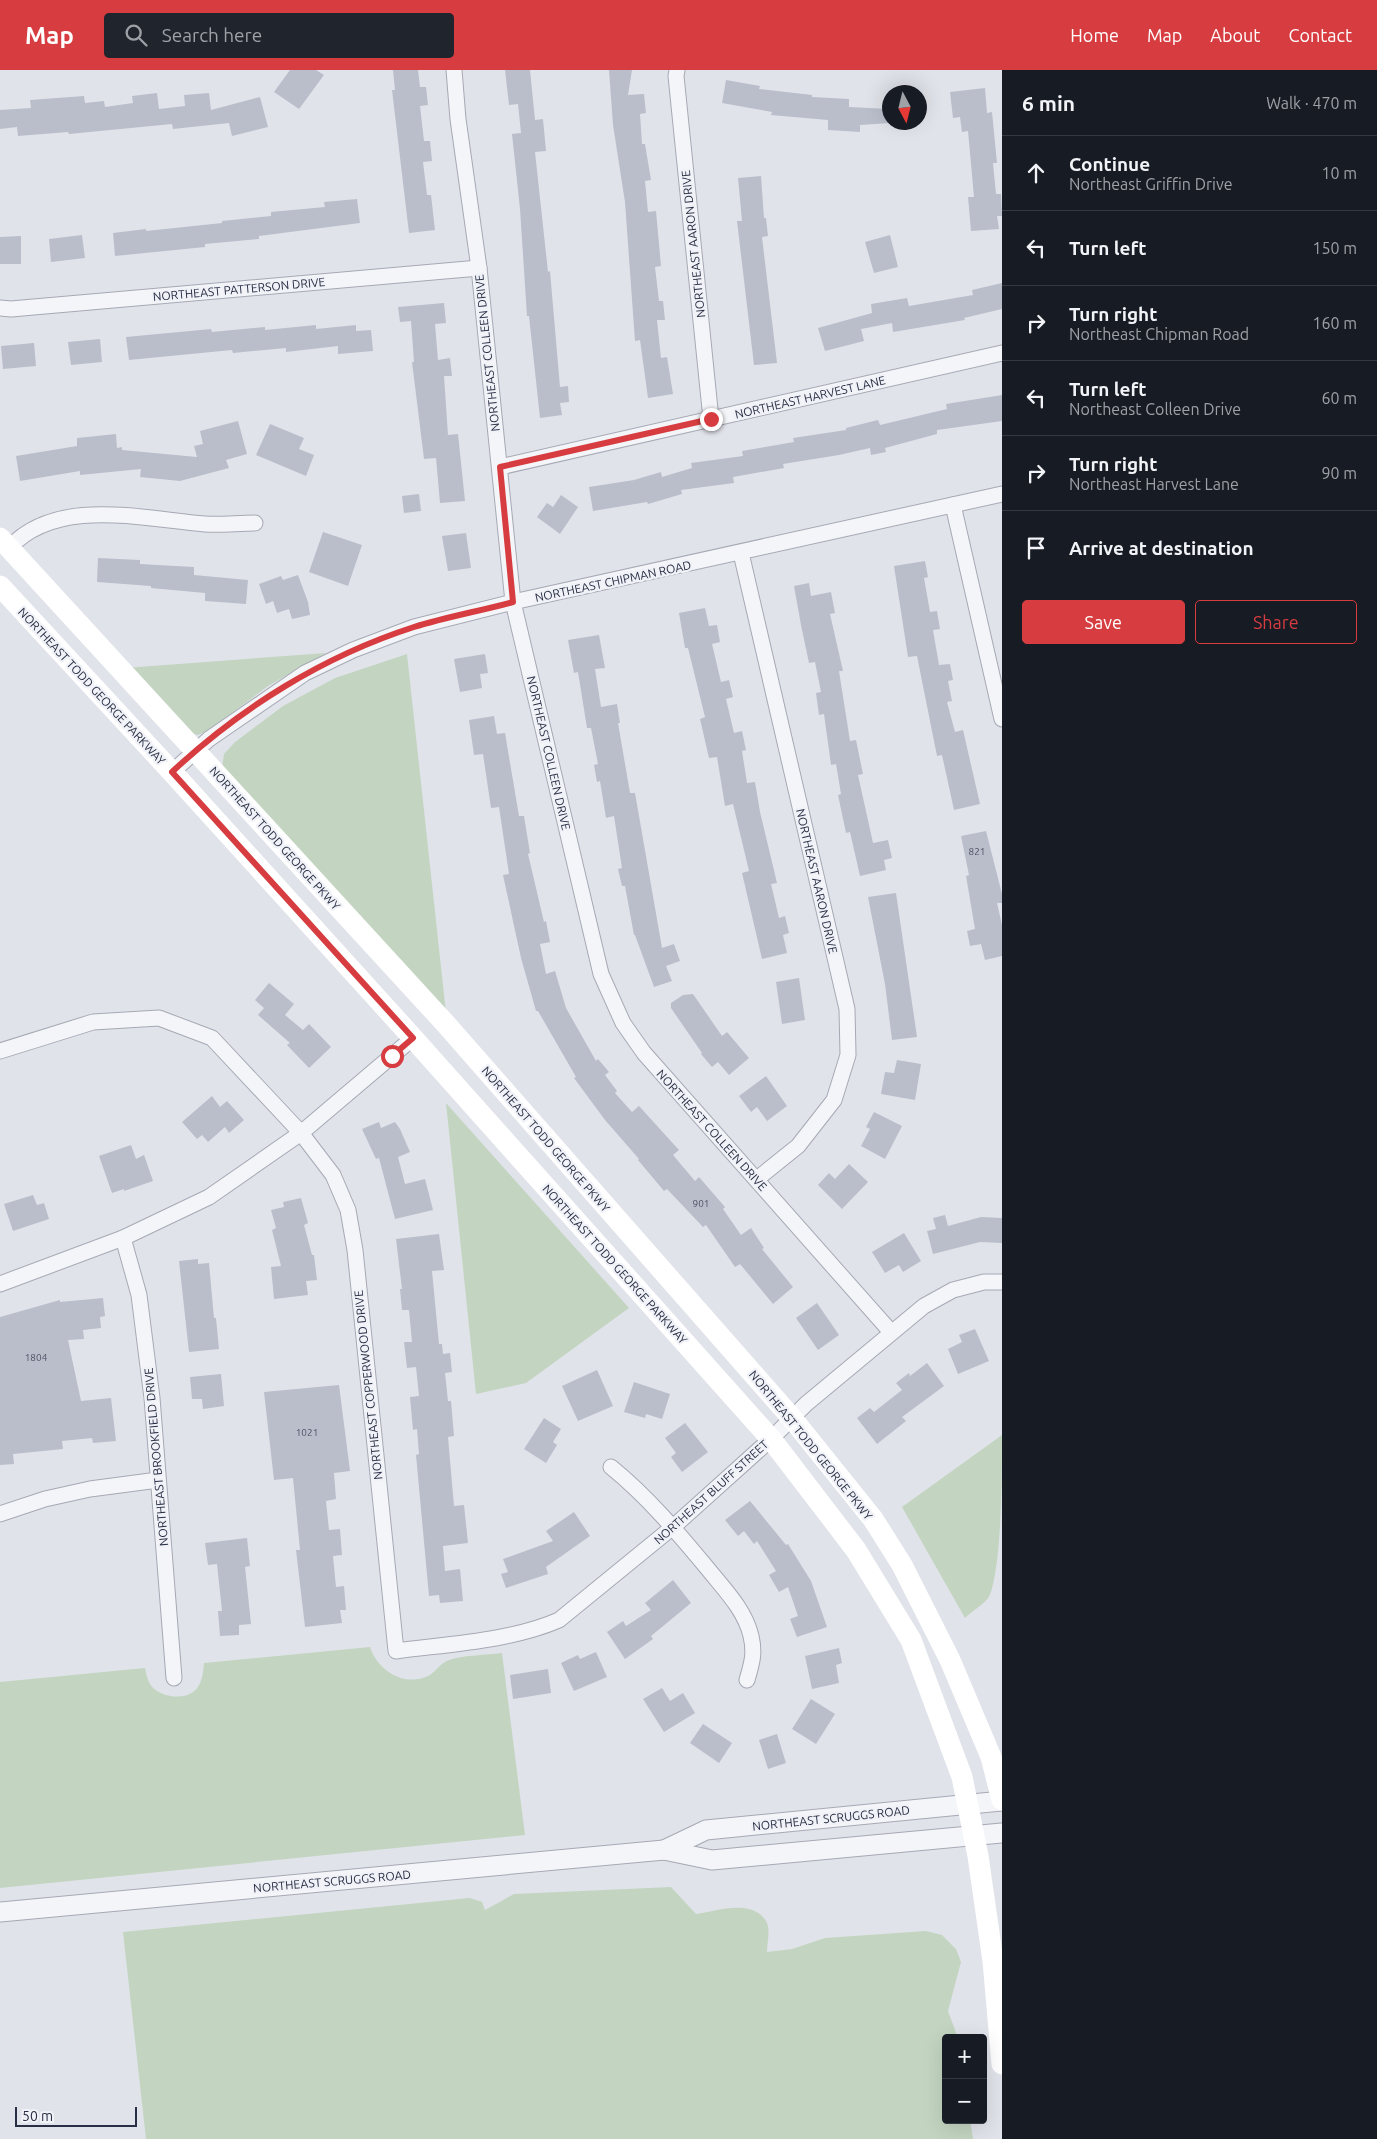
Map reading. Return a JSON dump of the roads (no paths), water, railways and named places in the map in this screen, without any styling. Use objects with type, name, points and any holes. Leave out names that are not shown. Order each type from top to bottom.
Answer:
[{"type":"main road","name":"NORTHEAST TODD GEORGE PKWY","points":[[4,543],[444,1022],[791,1418],[873,1519],[902,1565],[950,1660],[992,1757],[1002,1801]]},
{"type":"main road","name":"NORTHEAST TODD GEORGE PARKWAY","points":[[0,586],[172,772],[413,1038],[771,1439],[856,1550],[911,1640],[962,1777],[975,1836],[993,1961],[1002,2064]]},
{"type":"street","name":"NORTHEAST COLLEEN DRIVE","points":[[454,70],[458,119],[478,268],[493,427],[500,467],[513,602],[601,974],[623,1022],[644,1053],[891,1332]]},
{"type":"street","name":"NORTHEAST AARON DRIVE","points":[[677,70],[676,76],[711,419]]},
{"type":"street","name":"NORTHEAST PATTERSON DRIVE","points":[[0,308],[11,309],[478,268]]},
{"type":"street","name":"NORTHEAST HARVEST LANE","points":[[500,467],[1002,353]]},
{"type":"street","name":"NORTHEAST CHIPMAN ROAD","points":[[172,772],[209,739],[305,673],[345,654],[414,628],[513,602],[1002,494]]},
{"type":"street","points":[[954,505],[1002,719]]},
{"type":"street","points":[[4,543],[40,525],[84,514],[208,524],[255,523]]},
{"type":"street","name":"NORTHEAST AARON DRIVE","points":[[741,553],[847,1009],[848,1055],[834,1100],[798,1146],[757,1179]]},
{"type":"street","name":"NORTHEAST COPPERWOOD DRIVE","points":[[0,1051],[93,1022],[159,1018],[212,1038],[301,1133],[333,1175],[348,1210],[355,1250],[396,1651]]},
{"type":"street","points":[[0,1284],[123,1238],[209,1197],[301,1133],[413,1038]]},
{"type":"street","name":"NORTHEAST BROOKFIELD DRIVE","points":[[123,1238],[139,1296],[152,1398],[174,1678]]},
{"type":"street","name":"NORTHEAST BLUFF STREET","points":[[396,1651],[518,1633],[540,1628],[559,1620],[673,1527],[771,1439],[791,1418],[924,1306],[953,1290],[984,1282],[1002,1282]]},
{"type":"street","points":[[611,1467],[631,1483],[673,1527],[735,1602],[751,1634],[754,1658],[747,1680]]},
{"type":"street","points":[[0,1514],[45,1499],[81,1491],[158,1480]]},
{"type":"street","name":"NORTHEAST SCRUGGS ROAD","points":[[664,1850],[706,1830],[1002,1801]]},
{"type":"street","name":"NORTHEAST SCRUGGS ROAD","points":[[0,1912],[664,1850],[712,1860],[1002,1833]]}]
